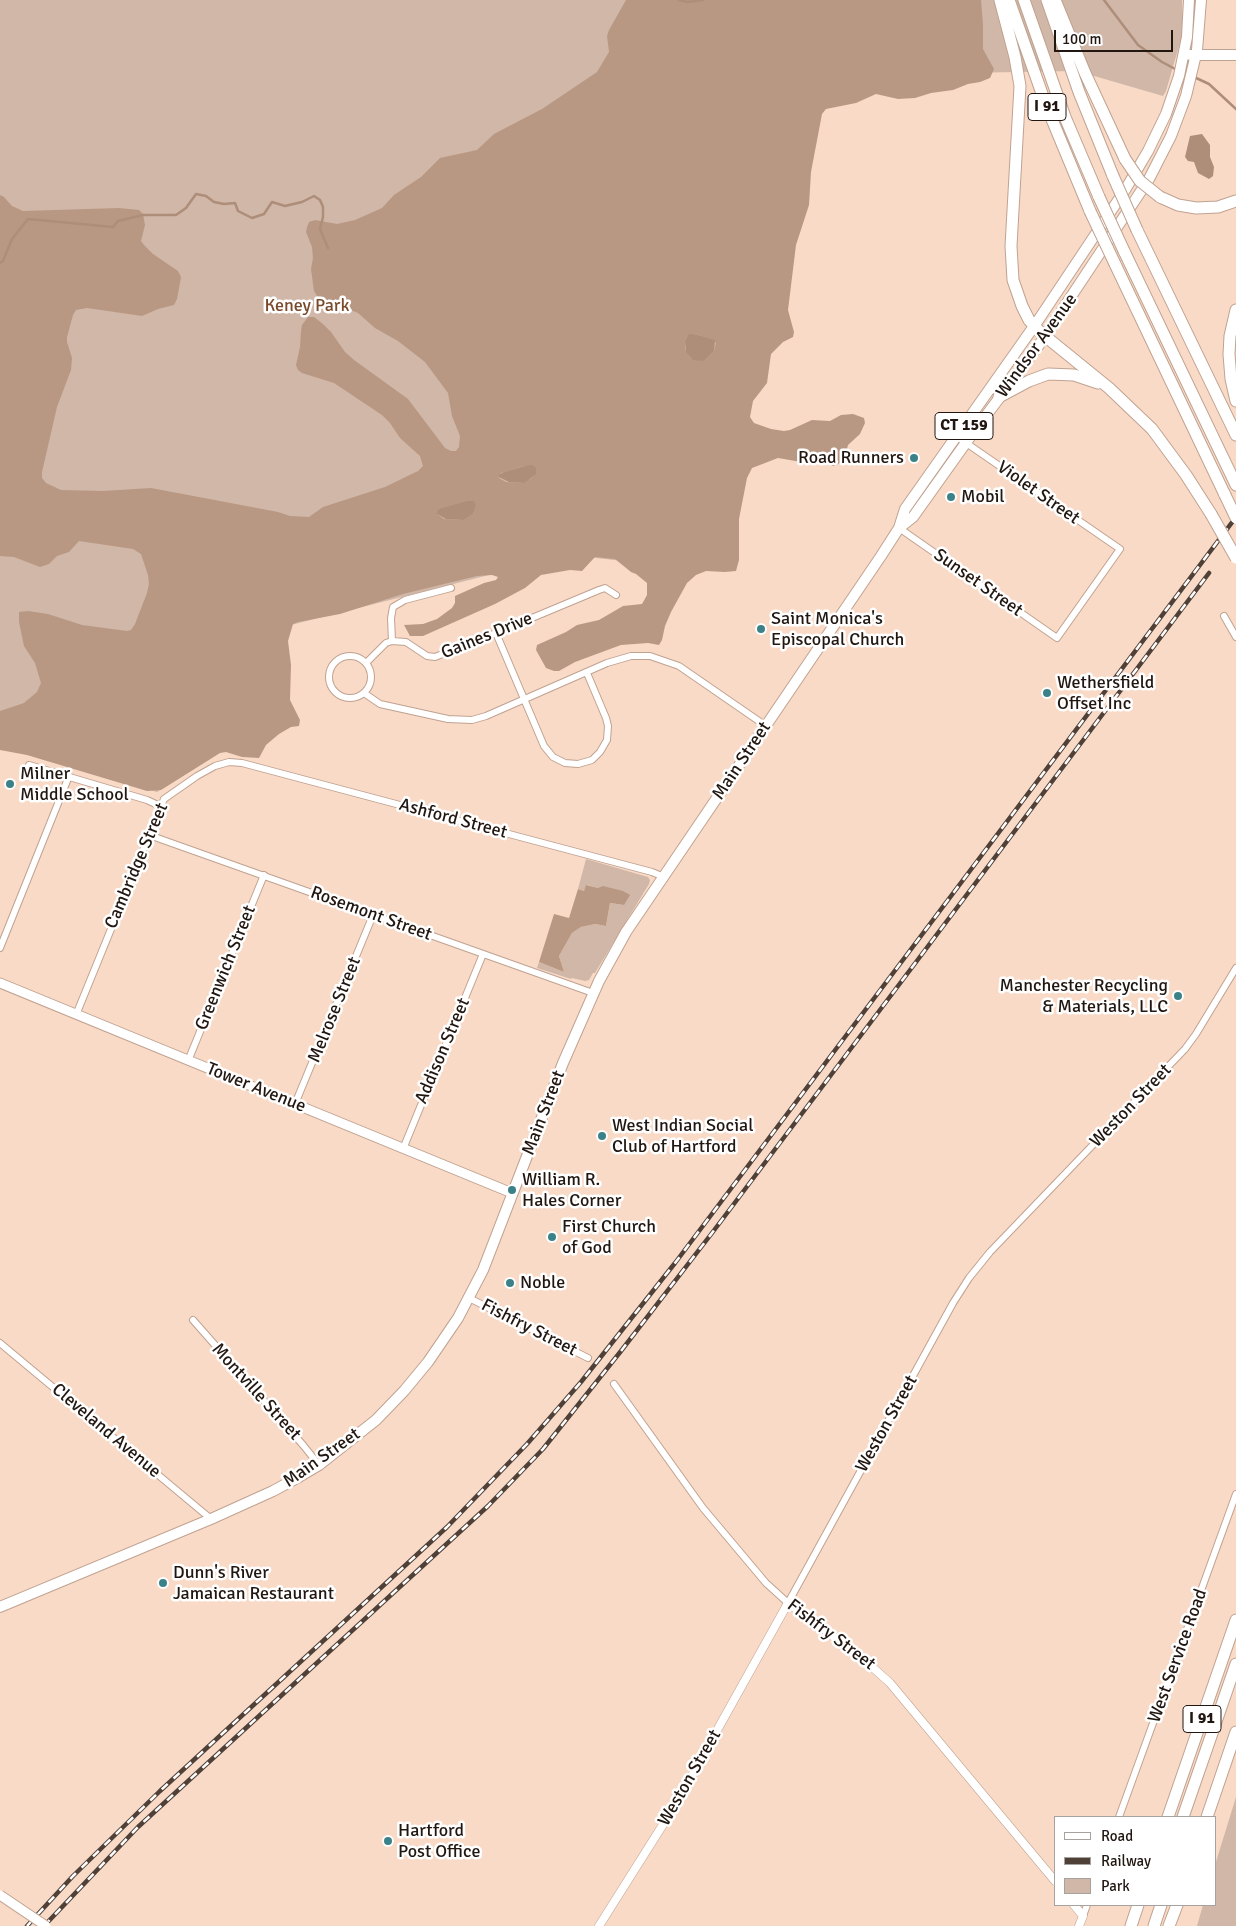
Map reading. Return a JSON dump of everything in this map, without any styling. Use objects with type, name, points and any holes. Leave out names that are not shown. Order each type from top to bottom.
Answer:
[{"type":"highway","points":[[1000,0],[1015,57],[1020,86],[1011,226],[1012,273],[1022,306],[1034,326],[1119,397],[1161,440],[1211,514],[1236,558]]},
{"type":"highway","name":"I 91","points":[[1009,0],[1052,122],[1090,211],[1236,518]]},
{"type":"highway","points":[[1024,0],[1065,116],[1235,484]]},
{"type":"highway","points":[[1032,0],[1101,194]]},
{"type":"highway","points":[[1053,1],[1124,160],[1140,182],[1160,197],[1178,205],[1196,208],[1218,207],[1236,201]]},
{"type":"highway","name":"I 91","points":[[1053,1],[1082,99],[1113,176],[1236,435]]},
{"type":"highway","points":[[1126,247],[1236,468]]},
{"type":"highway","points":[[1236,310],[1230,336],[1229,354],[1231,379],[1236,401]]},
{"type":"highway","points":[[999,397],[1034,378],[1060,373],[1086,378],[1119,397]]},
{"type":"highway","name":"I 91","points":[[1168,1816],[1236,1620]]},
{"type":"highway","points":[[1183,1816],[1236,1664]]},
{"type":"highway","points":[[1191,1816],[1236,1687]]},
{"type":"highway","name":"I 91","points":[[1207,1816],[1236,1732]]},
{"type":"highway","points":[[1131,1926],[1138,1906]]},
{"type":"highway","points":[[1146,1926],[1153,1906]]},
{"type":"highway","points":[[1154,1926],[1161,1906]]},
{"type":"highway","points":[[1169,1926],[1177,1906]]},
{"type":"main road","name":"Windsor Avenue","points":[[899,528],[905,509],[1034,326],[1144,159],[1166,114],[1179,76],[1188,26],[1190,0]]},
{"type":"main road","name":"Windsor Avenue","points":[[899,528],[913,517],[999,397],[1046,336],[1150,179],[1176,125],[1190,81],[1200,31],[1201,0]]},
{"type":"main road","points":[[1182,60],[1196,55],[1236,55]]},
{"type":"main road","points":[[989,390],[999,397]]},
{"type":"main road","points":[[942,457],[951,463]]},
{"type":"main road","name":"Main Street","points":[[0,1608],[273,1491],[319,1465],[358,1435],[404,1391],[446,1336],[469,1298],[491,1252],[562,1063],[593,993],[626,932],[899,528]]},
{"type":"main road","name":"Tower Avenue","points":[[0,983],[512,1194]]},
{"type":"main road","points":[[0,1895],[46,1926]]},
{"type":"street","name":"Violet Street","points":[[956,436],[1120,550],[1057,638]]},
{"type":"street","name":"Sunset Street","points":[[899,528],[1057,638]]},
{"type":"street","points":[[366,663],[386,643],[392,641],[391,618],[393,607],[405,600],[451,588]]},
{"type":"street","name":"Gaines Drive","points":[[392,641],[406,642],[427,656],[435,657],[496,634],[599,590],[605,588],[616,595]]},
{"type":"street","points":[[1224,616],[1236,638]]},
{"type":"street","points":[[496,634],[544,746],[553,757],[572,765],[592,760],[604,747],[608,726],[587,673]]},
{"type":"street","points":[[356,656],[366,663],[371,677],[364,693],[358,697],[343,697],[332,688],[328,674],[335,661],[342,657],[356,656]]},
{"type":"street","points":[[364,693],[380,704],[460,720],[472,720],[525,700],[607,663],[631,656],[650,656],[682,668],[766,726]]},
{"type":"street","name":"Cambridge Street","points":[[76,1015],[160,806],[167,796],[215,766],[229,762],[242,763]]},
{"type":"street","name":"Ashford Street","points":[[242,763],[664,877]]},
{"type":"street","points":[[29,765],[160,806]]},
{"type":"street","points":[[0,948],[69,776]]},
{"type":"street","name":"Rosemont Street","points":[[149,835],[593,993]]},
{"type":"street","name":"Greenwich Street","points":[[188,1061],[264,876]]},
{"type":"street","name":"Melrose Street","points":[[295,1104],[374,915]]},
{"type":"street","name":"Addison Street","points":[[403,1149],[483,954]]},
{"type":"street","name":"Weston Street","points":[[599,1926],[676,1804],[953,1303],[969,1278],[990,1252],[1185,1049],[1200,1028],[1236,968]]},
{"type":"street","name":"Fishfry Street","points":[[469,1298],[588,1358]]},
{"type":"street","name":"Montville Street","points":[[193,1320],[319,1465]]},
{"type":"street","name":"Cleveland Avenue","points":[[0,1343],[211,1519]]},
{"type":"street","name":"Fishfry Street","points":[[614,1384],[703,1508],[766,1583],[788,1603],[861,1657],[890,1682],[1054,1880]]},
{"type":"street","name":"West Service Road","points":[[1119,1816],[1236,1494]]},
{"type":"street","points":[[1075,1906],[1083,1916]]},
{"type":"street","points":[[1079,1926],[1087,1906]]},
{"type":"green space","name":"Keney Park","points":[[0,0],[1182,0],[1183,32],[1163,96],[1077,71],[789,76],[660,565],[568,555],[291,625],[271,720],[157,792],[0,747]]},
{"type":"green space","points":[[586,859],[648,877],[650,880],[595,973],[593,973],[589,980],[585,981],[571,979],[537,968],[539,962],[564,972],[559,956],[572,933],[581,927],[595,924],[606,926],[610,903],[624,905],[598,888],[587,885],[584,891],[578,889]]},
{"type":"green space","points":[[1236,1797],[1236,1926],[1197,1926],[1203,1906],[1216,1906],[1216,1862]]},
{"type":"shaded area","points":[[626,0],[981,0],[983,49],[994,69],[990,78],[953,90],[931,93],[915,98],[898,99],[876,94],[856,103],[826,109],[822,114],[811,172],[809,205],[796,245],[788,310],[794,332],[793,337],[783,342],[771,354],[767,383],[753,401],[750,417],[754,423],[784,431],[812,420],[830,421],[841,415],[853,414],[864,418],[865,423],[860,434],[848,445],[844,461],[834,466],[818,462],[807,463],[778,458],[752,468],[747,478],[739,519],[739,560],[736,571],[706,571],[696,575],[687,583],[671,612],[659,645],[648,643],[621,645],[575,662],[559,671],[546,668],[536,650],[537,645],[577,625],[599,620],[623,606],[642,604],[647,595],[647,583],[636,574],[615,559],[595,557],[582,571],[570,570],[541,575],[525,588],[495,604],[423,636],[410,636],[404,625],[423,624],[437,619],[452,608],[455,603],[455,596],[484,583],[496,580],[498,577],[492,575],[477,576],[403,594],[340,614],[293,624],[288,641],[291,665],[290,700],[300,720],[299,726],[291,727],[279,734],[266,745],[259,758],[242,757],[226,752],[220,753],[161,790],[147,791],[27,755],[0,750],[0,711],[24,703],[37,692],[41,683],[35,663],[24,646],[19,612],[28,611],[48,614],[82,625],[127,631],[131,630],[135,624],[149,584],[141,554],[133,549],[79,541],[69,552],[57,556],[49,564],[40,567],[14,557],[0,556],[0,195],[12,206],[23,211],[119,208],[139,210],[143,214],[145,225],[141,241],[153,254],[178,271],[181,277],[174,305],[142,316],[87,308],[76,310],[67,337],[72,358],[71,370],[57,407],[42,472],[42,478],[46,483],[61,490],[103,491],[151,488],[278,512],[290,516],[309,517],[323,507],[385,487],[418,471],[423,466],[420,456],[400,438],[382,415],[334,383],[298,370],[296,365],[302,325],[308,317],[314,317],[323,324],[345,352],[354,360],[408,399],[445,448],[456,451],[459,447],[460,436],[452,416],[448,393],[425,362],[398,341],[375,328],[358,313],[317,296],[314,291],[311,269],[312,247],[306,232],[309,222],[315,220],[337,224],[355,220],[382,208],[394,195],[421,177],[440,158],[477,150],[494,134],[542,109],[597,72],[609,52],[607,36]],"holes":[[[689,333],[712,339],[716,343],[714,351],[704,361],[691,358],[685,349],[685,341]],[[524,466],[534,476],[525,483],[506,482],[499,478],[501,473]],[[466,501],[471,501],[476,506],[473,514],[464,520],[444,519],[437,514],[441,508]]]},
{"type":"shaded area","points":[[1202,134],[1210,145],[1210,157],[1214,167],[1213,176],[1209,179],[1198,173],[1194,162],[1188,161],[1185,157],[1190,136]]},
{"type":"shaded area","points":[[689,333],[715,340],[714,351],[704,361],[693,360],[686,352],[685,341]]},
{"type":"shaded area","points":[[532,465],[536,468],[536,474],[525,483],[509,482],[499,477],[504,472]]},
{"type":"shaded area","points":[[466,501],[474,501],[476,506],[473,514],[464,520],[446,519],[437,514],[437,511],[441,508]]},
{"type":"shaded area","points":[[586,885],[598,888],[603,886],[623,891],[630,895],[624,905],[610,903],[606,926],[595,924],[581,927],[572,933],[559,956],[564,972],[539,962],[554,914],[569,918],[578,889],[584,891]]},
{"type":"waterway","points":[[679,0],[687,2],[703,0]]},
{"type":"waterway","points":[[1104,0],[1138,45],[1177,70]]},
{"type":"waterway","points":[[1194,77],[1209,84],[1236,109]]},
{"type":"waterway","points":[[0,263],[3,261],[12,239],[28,219],[113,227],[118,221],[143,215],[176,215],[186,208],[196,194],[206,196],[214,202],[224,204],[235,203],[238,211],[252,218],[264,214],[272,202],[285,206],[302,202],[314,196],[320,200],[323,207],[320,229],[328,248]]},
{"type":"railway","points":[[27,1926],[73,1876],[160,1791],[447,1527],[527,1444],[581,1382],[675,1263],[1236,517]]},
{"type":"railway","points":[[44,1926],[138,1827],[488,1506],[543,1449],[712,1233],[1209,573]]},
{"type":"place","name":"Road Runners","points":[[914,458]]},
{"type":"place","name":"Mobil","points":[[951,497]]},
{"type":"place","name":"Saint Monica's Episcopal Church","points":[[761,629]]},
{"type":"place","name":"Wethersfield Offset Inc","points":[[1047,693]]},
{"type":"place","name":"Milner Middle School","points":[[10,784]]},
{"type":"place","name":"Manchester Recycling & Materials, LLC","points":[[1178,996]]},
{"type":"place","name":"West Indian Social Club of Hartford","points":[[602,1136]]},
{"type":"place","name":"William R. Hales Corner","points":[[512,1190]]},
{"type":"place","name":"First Church of God","points":[[552,1237]]},
{"type":"place","name":"Noble","points":[[510,1283]]},
{"type":"place","name":"Dunn's River Jamaican Restaurant","points":[[163,1583]]},
{"type":"place","name":"Hartford Post Office","points":[[388,1841]]}]
